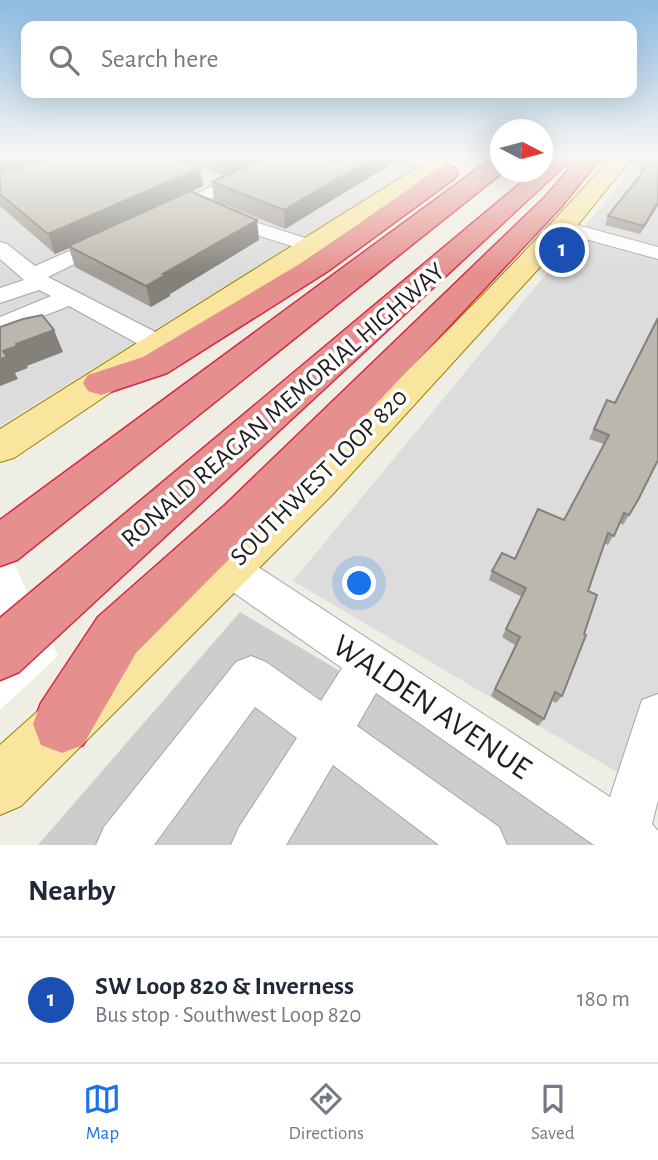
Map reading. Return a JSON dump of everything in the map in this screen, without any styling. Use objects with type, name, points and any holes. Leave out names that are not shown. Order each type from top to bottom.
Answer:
[{"type":"highway","points":[[102,383],[155,365],[306,272],[415,194]]},
{"type":"highway","name":"RONALD REAGAN MEMORIAL HIGHWAY","points":[[2,545],[459,194]]},
{"type":"highway","name":"RONALD REAGAN MEMORIAL HIGHWAY","points":[[0,653],[521,194]]},
{"type":"highway","points":[[62,724],[117,635],[275,485],[327,428],[559,194]]},
{"type":"main road","points":[[0,448],[393,194]]},
{"type":"main road","name":"SOUTHWEST LOOP 820","points":[[0,785],[344,458],[590,194]]},
{"type":"street","points":[[0,296],[207,194]]},
{"type":"street","points":[[194,201],[251,227],[314,247]]},
{"type":"street","points":[[562,227],[658,253]]},
{"type":"street","points":[[0,248],[36,279],[160,345]]},
{"type":"street","points":[[0,326],[70,297]]},
{"type":"street","name":"WALDEN AVENUE","points":[[227,567],[631,841]]},
{"type":"street","points":[[257,845],[369,665]]},
{"type":"street","points":[[122,845],[251,677],[481,845]]},
{"type":"street","points":[[631,841],[658,716]]},
{"type":"shaded area","points":[[0,194],[375,194],[0,426]]},
{"type":"shaded area","points":[[612,194],[658,194],[658,796],[293,581]]},
{"type":"shaded area","points":[[240,612],[634,845],[38,845]]},
{"type":"pier","points":[[0,535],[58,656],[0,710]]},
{"type":"building","points":[[1,194],[139,194],[48,234]]},
{"type":"building","points":[[182,194],[198,194],[257,220],[146,286],[68,246]]},
{"type":"building","points":[[244,194],[310,194],[284,210]]},
{"type":"building","points":[[625,194],[658,194],[658,202],[644,226],[608,216]]},
{"type":"building","points":[[42,315],[54,330],[16,344],[17,346],[3,351],[7,357],[0,359],[0,327]]},
{"type":"building","points":[[658,318],[658,460],[629,515],[624,513],[614,536],[608,533],[588,591],[597,595],[584,634],[586,635],[562,696],[555,692],[544,719],[495,689],[520,637],[506,629],[526,588],[492,571],[502,553],[515,559],[538,509],[564,520],[609,435],[594,429],[607,400],[615,403]]},
{"type":"place","name":"SW Loop 820 & Inverness","points":[[562,250]]}]
